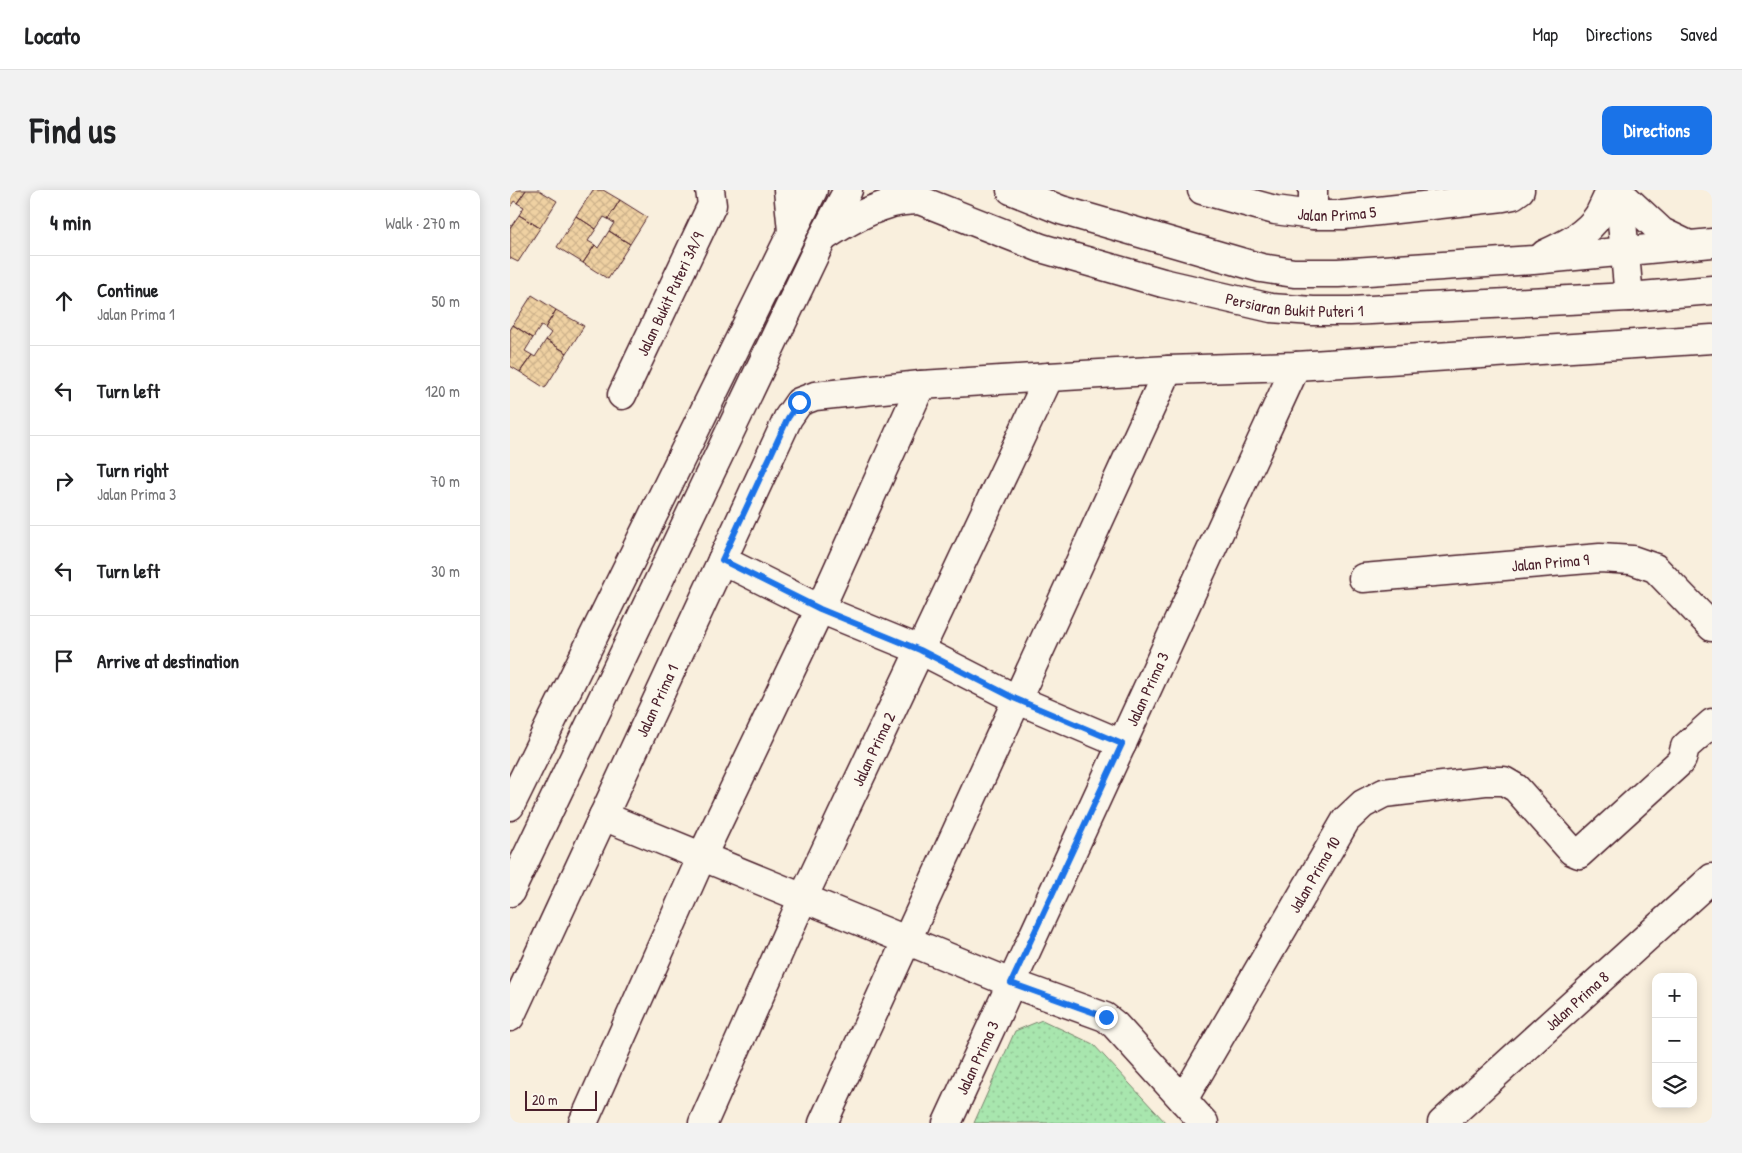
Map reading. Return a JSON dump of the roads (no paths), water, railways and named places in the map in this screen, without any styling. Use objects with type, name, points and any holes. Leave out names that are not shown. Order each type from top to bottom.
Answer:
[{"type":"street","name":"Jalan Bukit Puteri 3A/9","points":[[622,395],[712,205],[710,190]]},
{"type":"street","points":[[788,190],[792,232]]},
{"type":"street","points":[[510,806],[812,190]]},
{"type":"street","points":[[510,892],[823,237],[848,190]]},
{"type":"street","name":"Persiaran Bukit Puteri 1","points":[[1011,190],[1061,210],[1261,268],[1294,273],[1338,273],[1533,260],[1699,243]]},
{"type":"street","name":"Jalan Prima 5","points":[[1202,190],[1275,210],[1313,202],[1343,215],[1434,197],[1512,194]]},
{"type":"street","points":[[1533,260],[1564,246],[1584,232],[1617,191]]},
{"type":"street","points":[[1617,191],[1662,232],[1699,243]]},
{"type":"street","points":[[1617,191],[1629,297]]},
{"type":"street","points":[[823,237],[855,217],[890,204],[905,195]]},
{"type":"street","name":"Persiaran Bukit Puteri 1","points":[[905,195],[1041,248],[1163,283],[1271,308],[1313,311],[1350,310],[1629,297],[1712,290]]},
{"type":"street","points":[[583,1123],[702,856],[820,609],[921,386],[1168,370],[1296,366],[1712,339]]},
{"type":"street","name":"Jalan Prima 3","points":[[947,1123],[1296,366]]},
{"type":"street","points":[[823,1123],[1168,370]]},
{"type":"street","name":"Jalan Prima 2","points":[[703,1123],[803,898],[1049,377]]},
{"type":"street","name":"Jalan Prima 1","points":[[510,1017],[788,418],[799,402],[815,396],[921,386]]},
{"type":"street","name":"Jalan Prima 9","points":[[1363,578],[1600,558],[1632,560],[1655,568],[1712,627]]},
{"type":"street","points":[[722,560],[820,609],[920,650],[1016,699],[1122,744]]},
{"type":"street","name":"Jalan Prima 10","points":[[1183,1100],[1346,820],[1363,804],[1384,793],[1485,781],[1504,781],[1516,788],[1572,851],[1579,854],[1679,763],[1685,748],[1712,723]]},
{"type":"street","points":[[603,816],[1011,983],[1106,1017],[1115,1024],[1204,1123]]},
{"type":"street","name":"Jalan Prima 8","points":[[1442,1123],[1712,878]]}]
